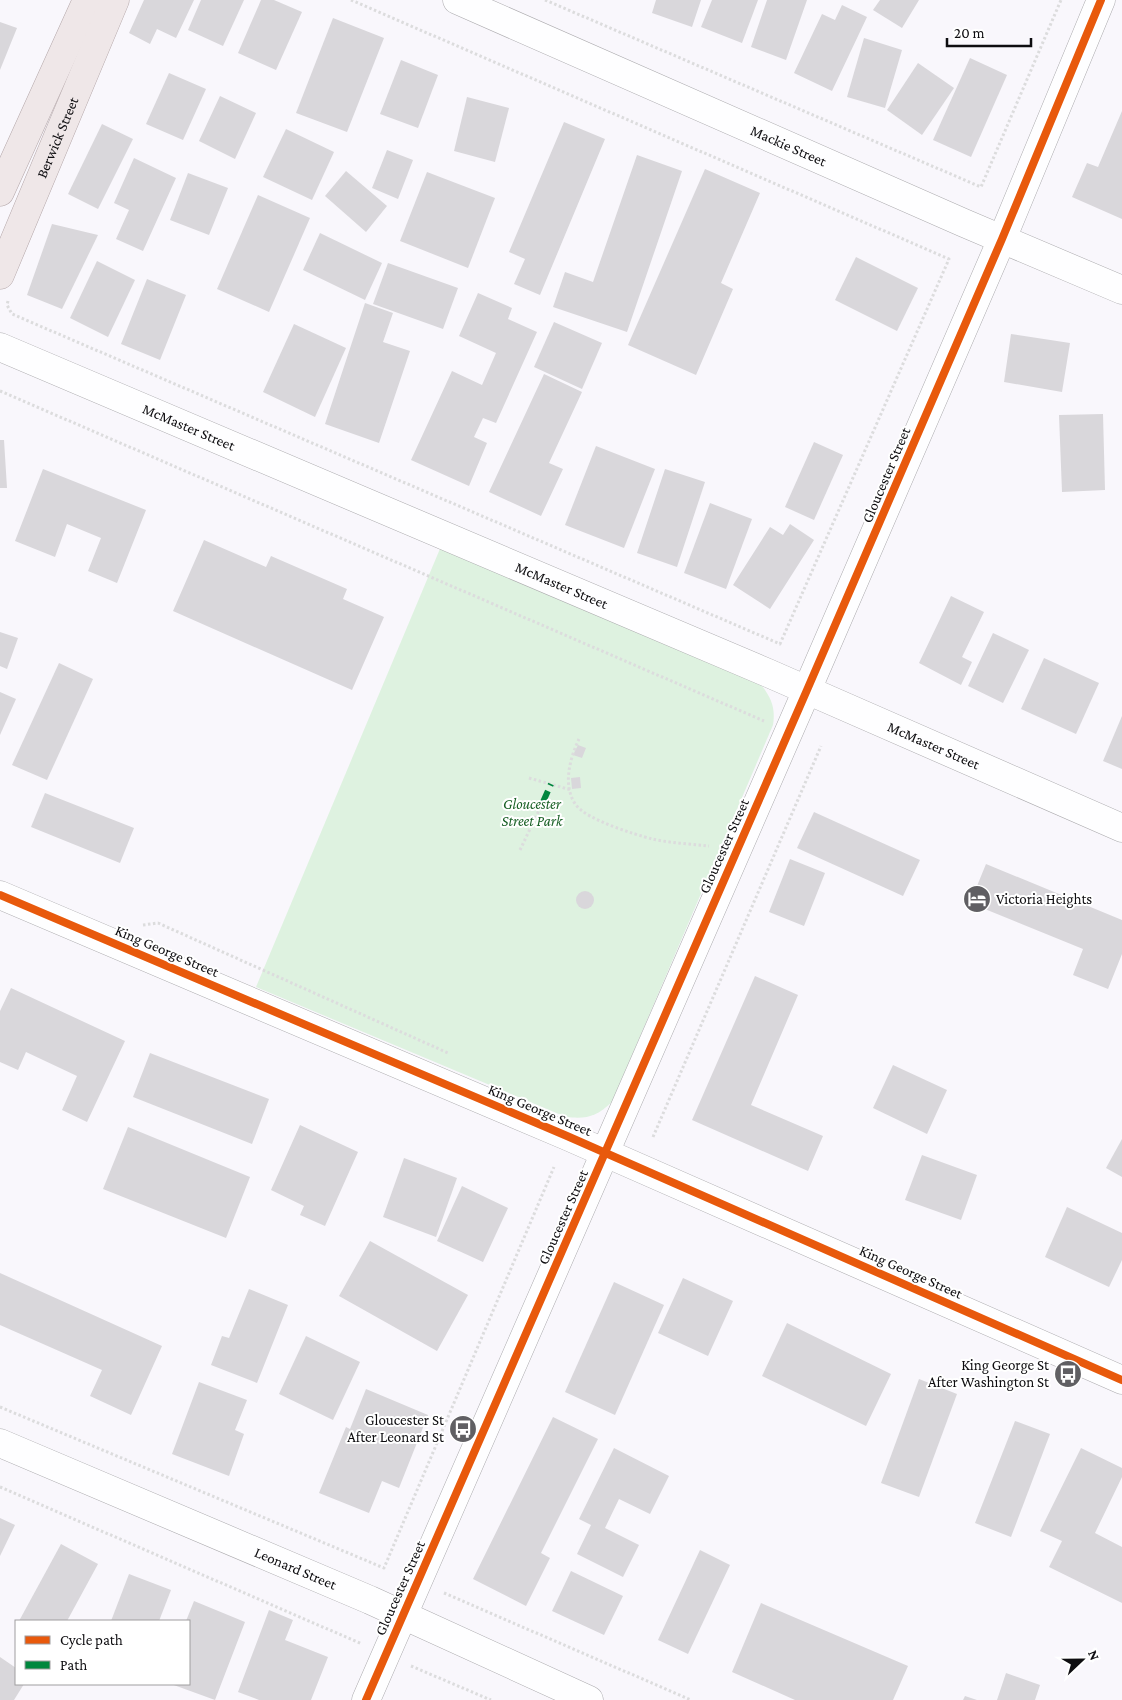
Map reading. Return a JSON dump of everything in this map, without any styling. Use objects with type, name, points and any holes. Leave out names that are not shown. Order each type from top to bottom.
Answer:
[{"type":"main road","name":"Berwick Street","points":[[0,192],[87,0]]},
{"type":"main road","name":"Berwick Street","points":[[0,275],[115,0]]},
{"type":"street","name":"Mackie Street","points":[[457,0],[1122,290]]},
{"type":"street","name":"Gloucester Street","points":[[366,1700],[606,1153],[1002,239],[1101,0]]},
{"type":"street","name":"McMaster Street","points":[[0,347],[807,690],[1122,828]]},
{"type":"street","name":"King George Street","points":[[0,895],[606,1153],[1122,1380]]},
{"type":"street","name":"Leonard Street","points":[[0,1443],[404,1616],[589,1700]]},
{"type":"path","points":[[12,314],[780,644],[949,259],[351,0]]},
{"type":"path","points":[[545,0],[980,186],[1061,0]]},
{"type":"path","points":[[0,391],[765,721]]},
{"type":"path","points":[[579,739],[571,756],[570,790],[576,805],[585,813],[652,839],[712,847]]},
{"type":"path","points":[[653,1136],[821,746]]},
{"type":"path","points":[[529,778],[570,790]]},
{"type":"path","points":[[520,850],[543,802]]},
{"type":"path","points":[[140,925],[158,923],[455,1056]]},
{"type":"path","points":[[0,1407],[384,1568],[554,1167]]},
{"type":"path","points":[[0,1487],[353,1641]]},
{"type":"path","points":[[444,1593],[691,1700]]},
{"type":"path","points":[[411,1666],[491,1700]]},
{"type":"green space","name":"Gloucester Street Park","points":[[442,544],[757,680],[769,696],[773,706],[773,725],[612,1102],[591,1116],[580,1118],[566,1117],[256,987]]},
{"type":"building","points":[[144,0],[194,0],[176,38],[157,29],[150,44],[129,33]]},
{"type":"building","points":[[201,0],[244,0],[223,46],[188,30]]},
{"type":"building","points":[[261,0],[274,0],[302,12],[276,70],[238,53]]},
{"type":"building","points":[[656,0],[701,0],[692,27],[652,13]]},
{"type":"building","points":[[712,0],[758,0],[742,43],[701,27]]},
{"type":"building","points":[[767,0],[807,0],[786,60],[751,47]]},
{"type":"building","points":[[880,0],[919,0],[902,28],[873,10]]},
{"type":"building","points":[[842,5],[867,17],[832,91],[794,73],[822,14],[835,20]]},
{"type":"building","points":[[333,18],[384,38],[347,132],[296,113]]},
{"type":"building","points":[[0,22],[17,28],[0,70]]},
{"type":"building","points":[[864,38],[902,50],[885,108],[847,97]]},
{"type":"building","points":[[970,58],[1007,75],[971,157],[933,140]]},
{"type":"building","points":[[401,60],[438,75],[418,128],[380,114]]},
{"type":"building","points":[[918,63],[954,88],[922,135],[887,110]]},
{"type":"building","points":[[169,73],[206,89],[183,140],[146,124]]},
{"type":"building","points":[[220,96],[256,113],[235,159],[199,141]]},
{"type":"building","points":[[467,97],[509,108],[495,162],[454,151]]},
{"type":"building","points":[[1122,111],[1122,219],[1072,197],[1087,163],[1098,167]]},
{"type":"building","points":[[564,122],[605,139],[540,295],[514,284],[525,259],[509,252]]},
{"type":"building","points":[[102,124],[133,139],[98,209],[68,194]]},
{"type":"building","points":[[286,129],[334,152],[312,200],[263,177]]},
{"type":"building","points":[[387,150],[413,160],[398,199],[372,188]]},
{"type":"building","points":[[637,155],[682,171],[627,332],[553,307],[565,272],[593,282]]},
{"type":"building","points":[[134,158],[176,178],[143,251],[116,239],[129,210],[114,203]]},
{"type":"building","points":[[705,169],[760,193],[721,283],[733,289],[696,375],[628,345]]},
{"type":"building","points":[[346,171],[387,206],[366,232],[325,196]]},
{"type":"building","points":[[427,172],[495,198],[468,268],[400,241]]},
{"type":"building","points":[[188,173],[228,188],[209,235],[170,220]]},
{"type":"building","points":[[258,195],[310,218],[269,312],[217,289]]},
{"type":"building","points":[[52,224],[98,235],[62,309],[27,295]]},
{"type":"building","points":[[320,233],[382,263],[365,300],[303,270]]},
{"type":"building","points":[[856,257],[918,288],[897,331],[835,300]]},
{"type":"building","points":[[97,261],[135,280],[108,337],[70,318]]},
{"type":"building","points":[[388,263],[458,288],[443,329],[373,304]]},
{"type":"building","points":[[147,279],[186,295],[160,360],[121,344]]},
{"type":"building","points":[[478,293],[512,308],[508,319],[537,332],[496,423],[483,418],[474,437],[487,443],[469,486],[411,460],[452,371],[482,385],[496,353],[459,336]]},
{"type":"building","points":[[365,303],[393,313],[383,342],[410,351],[379,443],[325,424]]},
{"type":"building","points":[[554,322],[602,343],[582,389],[534,367]]},
{"type":"building","points":[[294,324],[346,348],[315,417],[263,392]]},
{"type":"building","points":[[1011,334],[1070,343],[1062,392],[1004,382]]},
{"type":"building","points":[[544,374],[582,392],[549,463],[563,469],[541,516],[489,492]]},
{"type":"building","points":[[1103,414],[1105,490],[1062,492],[1059,415]]},
{"type":"building","points":[[0,440],[4,440],[7,488],[0,488]]},
{"type":"building","points":[[814,442],[843,455],[814,520],[785,507]]},
{"type":"building","points":[[596,446],[655,469],[624,548],[565,525]]},
{"type":"building","points":[[43,469],[146,510],[117,583],[88,571],[101,538],[67,524],[55,557],[15,541]]},
{"type":"building","points":[[665,469],[705,482],[677,567],[637,553]]},
{"type":"building","points":[[710,503],[752,519],[726,589],[684,573]]},
{"type":"building","points":[[790,524],[814,540],[770,609],[733,585],[770,527],[783,535]]},
{"type":"building","points":[[204,540],[266,567],[271,556],[347,589],[343,599],[384,617],[352,690],[173,611]]},
{"type":"building","points":[[951,596],[984,612],[962,657],[972,662],[961,685],[919,663]]},
{"type":"building","points":[[0,632],[18,638],[7,669],[0,666]]},
{"type":"building","points":[[993,633],[1029,650],[1003,703],[968,686]]},
{"type":"building","points":[[1044,658],[1099,683],[1076,734],[1021,709]]},
{"type":"building","points":[[59,663],[93,679],[47,780],[12,765]]},
{"type":"building","points":[[0,692],[16,699],[0,735]]},
{"type":"building","points":[[1122,716],[1122,769],[1103,761]]},
{"type":"building","points":[[578,745],[586,748],[582,758],[573,755]]},
{"type":"building","points":[[580,777],[581,788],[572,789],[571,778]]},
{"type":"building","points":[[45,793],[134,828],[120,863],[31,827]]},
{"type":"building","points":[[814,812],[920,860],[903,896],[797,848]]},
{"type":"building","points":[[790,859],[825,873],[804,926],[769,912]]},
{"type":"building","points":[[986,864],[1122,920],[1122,954],[1108,989],[1073,975],[1083,949],[970,903]]},
{"type":"building","points":[[585,891],[591,894],[594,900],[591,906],[585,909],[579,906],[576,900],[579,894]]},
{"type":"building","points":[[755,976],[798,995],[751,1105],[823,1136],[808,1171],[692,1120]]},
{"type":"building","points":[[11,988],[125,1041],[87,1122],[62,1110],[77,1076],[26,1052],[18,1070],[0,1062],[0,1011]]},
{"type":"building","points":[[150,1053],[269,1099],[252,1144],[133,1097]]},
{"type":"building","points":[[893,1065],[947,1090],[927,1134],[873,1108]]},
{"type":"building","points":[[300,1125],[358,1152],[325,1226],[300,1215],[304,1206],[271,1190]]},
{"type":"building","points":[[128,1127],[250,1177],[226,1238],[103,1189]]},
{"type":"building","points":[[1122,1139],[1122,1177],[1106,1168]]},
{"type":"building","points":[[922,1155],[977,1175],[961,1220],[905,1200]]},
{"type":"building","points":[[404,1158],[457,1178],[436,1237],[383,1217]]},
{"type":"building","points":[[462,1186],[508,1208],[483,1262],[437,1241]]},
{"type":"building","points":[[1067,1207],[1122,1233],[1122,1260],[1109,1287],[1045,1257]]},
{"type":"building","points":[[370,1241],[468,1295],[437,1351],[339,1296]]},
{"type":"building","points":[[0,1273],[162,1346],[131,1415],[90,1396],[102,1370],[0,1325]]},
{"type":"building","points":[[683,1278],[733,1301],[708,1356],[658,1333]]},
{"type":"building","points":[[614,1282],[664,1305],[615,1415],[565,1392]]},
{"type":"building","points":[[249,1289],[288,1305],[257,1383],[211,1365],[222,1336],[229,1338]]},
{"type":"building","points":[[787,1323],[891,1374],[866,1426],[762,1376]]},
{"type":"building","points":[[306,1336],[360,1362],[333,1420],[279,1394]]},
{"type":"building","points":[[919,1379],[957,1394],[919,1497],[881,1483]]},
{"type":"building","points":[[199,1382],[247,1400],[235,1430],[244,1434],[229,1476],[172,1454]]},
{"type":"building","points":[[366,1389],[428,1415],[399,1488],[382,1481],[369,1513],[319,1493],[346,1427],[350,1429]]},
{"type":"building","points":[[553,1417],[598,1439],[541,1553],[550,1558],[526,1606],[473,1579]]},
{"type":"building","points":[[1015,1421],[1050,1434],[1011,1537],[975,1523]]},
{"type":"building","points":[[614,1448],[669,1476],[650,1514],[619,1499],[605,1528],[639,1545],[623,1577],[577,1554],[591,1525],[579,1519]]},
{"type":"building","points":[[1081,1448],[1122,1468],[1122,1477],[1095,1533],[1122,1547],[1122,1603],[1049,1567],[1062,1541],[1040,1531]]},
{"type":"building","points":[[0,1518],[15,1525],[0,1556]]},
{"type":"building","points":[[61,1544],[98,1564],[68,1620],[20,1620]]},
{"type":"building","points":[[700,1550],[730,1565],[688,1654],[658,1640]]},
{"type":"building","points":[[571,1571],[623,1596],[604,1635],[552,1611]]},
{"type":"building","points":[[129,1574],[171,1590],[159,1620],[111,1620]]},
{"type":"building","points":[[194,1601],[245,1622],[215,1700],[174,1685],[190,1685],[190,1620],[186,1620]]},
{"type":"building","points":[[761,1603],[908,1666],[893,1700],[795,1700],[732,1672]]},
{"type":"building","points":[[269,1610],[293,1620],[285,1640],[328,1657],[311,1700],[259,1700],[238,1692]]},
{"type":"building","points":[[0,1657],[15,1667],[15,1685],[23,1685],[14,1700],[0,1700]]},
{"type":"building","points":[[1006,1673],[1040,1685],[1035,1700],[997,1700]]},
{"type":"building","points":[[965,1696],[977,1700],[963,1700]]},
{"type":"marked path","points":[[543,802],[551,784]]},
{"type":"cycle path","points":[[366,1700],[1002,239],[1101,0]]},
{"type":"cycle path","points":[[0,895],[567,1136],[1122,1380]]},
{"type":"place","name":"Victoria Heights","points":[[977,899]]},
{"type":"place","name":"King George St After Washington St","points":[[1068,1374]]},
{"type":"place","name":"Gloucester St After Leonard St","points":[[463,1429]]}]
